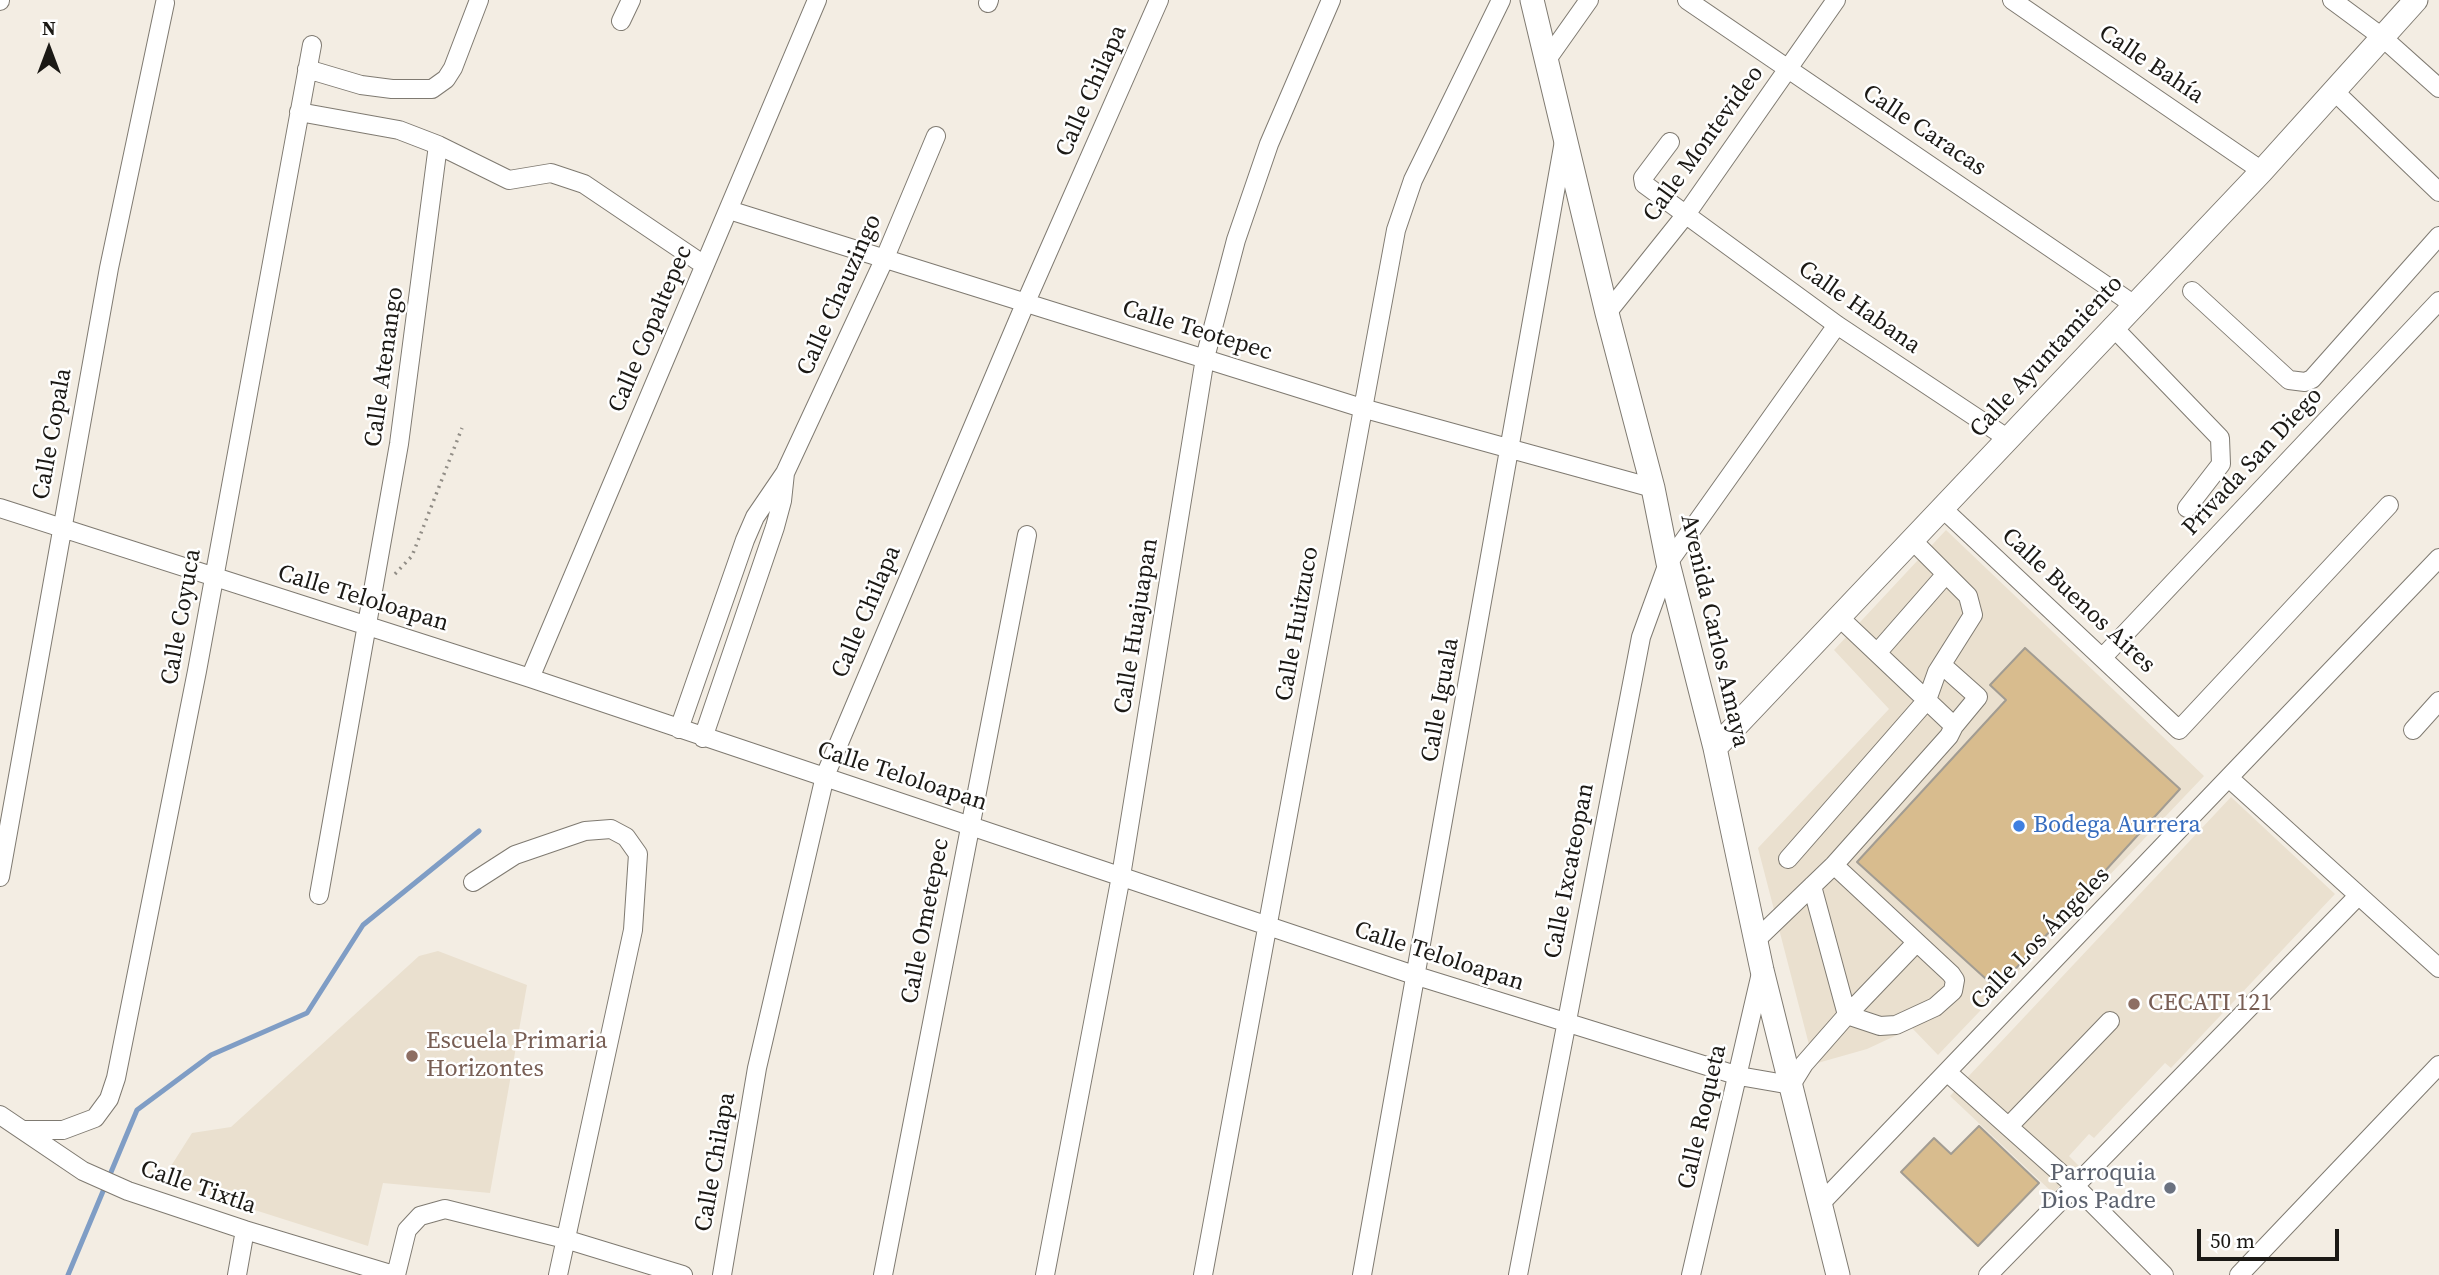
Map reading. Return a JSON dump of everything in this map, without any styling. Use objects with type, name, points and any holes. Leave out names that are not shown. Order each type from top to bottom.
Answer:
[{"type":"main road","name":"Avenida Carlos Amaya","points":[[1532,0],[1607,313],[1653,488],[1668,563],[1715,748],[1755,942],[1822,1202],[1838,1275]]},
{"type":"main road","name":"Calle Ayuntamiento","points":[[1715,748],[2112,326],[2262,171],[2416,0]]},
{"type":"street","points":[[307,69],[362,85],[424,90],[439,85],[453,68],[479,0]]},
{"type":"street","points":[[621,20],[631,0]]},
{"type":"street","name":"Calle Copaltepec","points":[[530,678],[817,0]]},
{"type":"street","name":"Calle Chilapa","points":[[722,1275],[757,1068],[824,776],[1025,304],[1159,0]]},
{"type":"street","name":"Calle Huajuapan","points":[[1045,1275],[1121,876],[1205,358],[1236,240],[1269,144],[1331,0]]},
{"type":"street","name":"Calle Huitzuco","points":[[1203,1275],[1396,230],[1409,192],[1450,100],[1501,0]]},
{"type":"street","points":[[1548,58],[1589,0]]},
{"type":"street","name":"Calle Caracas","points":[[1687,0],[2133,304]]},
{"type":"street","name":"Calle Montevideo","points":[[1607,313],[1687,213],[1836,0]]},
{"type":"street","name":"Calle Bahía","points":[[2012,0],[2262,171]]},
{"type":"street","points":[[2332,0],[2382,37],[2439,88]]},
{"type":"street","name":"Calle Copala","points":[[0,877],[109,268],[165,3]]},
{"type":"street","name":"Calle Coyuca","points":[[23,1130],[63,1130],[95,1118],[109,1099],[116,1078],[214,578],[312,45]]},
{"type":"street","points":[[2334,91],[2439,191]]},
{"type":"street","points":[[299,111],[375,125],[438,145],[509,180],[551,173],[584,184],[704,265]]},
{"type":"street","name":"Calle Iguala","points":[[1362,1275],[1511,450],[1565,133]]},
{"type":"street","name":"Calle Chauzingo","points":[[679,729],[745,540],[755,517],[785,473],[884,260],[936,136]]},
{"type":"street","name":"Calle Habana","points":[[1670,142],[1642,181],[1837,325],[2007,439]]},
{"type":"street","name":"Calle Atenango","points":[[319,895],[369,626],[399,444],[438,145]]},
{"type":"street","name":"Calle Teotepec","points":[[729,210],[1362,408],[1653,488]]},
{"type":"street","points":[[2192,291],[2289,380],[2305,382],[2312,379],[2439,236]]},
{"type":"street","name":"Privada San Diego","points":[[2103,657],[2439,301]]},
{"type":"street","name":"Calle Ixcateopan","points":[[1518,1275],[1641,637],[1668,563],[1837,325]]},
{"type":"street","points":[[2112,326],[2220,438],[2221,464],[2187,508]]},
{"type":"street","name":"Calle Chauzingo","points":[[703,738],[775,527],[782,501],[785,473]]},
{"type":"street","name":"Calle Buenos Aires","points":[[1942,508],[2179,730],[2389,505]]},
{"type":"street","name":"Calle Teloloapan","points":[[0,508],[530,678],[1417,976],[1739,1076],[1790,1085]]},
{"type":"street","name":"Calle Ometepec","points":[[883,1275],[1027,535]]},
{"type":"street","points":[[1788,859],[1927,700],[1941,665],[1970,621],[1973,608],[1968,596],[1912,540]]},
{"type":"street","name":"Calle Los Ángeles","points":[[1822,1202],[2439,558]]},
{"type":"street","points":[[1877,653],[1946,574]]},
{"type":"street","points":[[1840,618],[1954,726]]},
{"type":"street","points":[[1755,942],[1834,865],[1949,736],[1978,697],[1941,665]]},
{"type":"street","points":[[2413,730],[2439,701]]},
{"type":"street","points":[[2229,778],[2439,968]]},
{"type":"street","points":[[473,882],[515,856],[585,831],[611,829],[626,837],[638,854],[633,930],[558,1275]]},
{"type":"street","points":[[1834,865],[1955,980],[1951,995],[1916,1018],[1896,1025],[1880,1026],[1847,1015]]},
{"type":"street","points":[[1812,886],[1847,1015]]},
{"type":"street","points":[[1987,1275],[2358,896]]},
{"type":"street","points":[[1790,1085],[1804,1064],[1847,1015],[1916,943]]},
{"type":"street","name":"Calle Roqueta","points":[[1691,1275],[1762,970]]},
{"type":"street","points":[[2009,1126],[2110,1021]]},
{"type":"street","points":[[2239,1275],[2439,1065]]},
{"type":"street","points":[[1947,1072],[2075,1186],[2164,1275]]},
{"type":"street","name":"Calle Tixtla","points":[[0,1115],[83,1171],[110,1183],[245,1230],[395,1275],[407,1230],[420,1216],[436,1210],[459,1211],[565,1239],[683,1275]]},
{"type":"street","points":[[237,1275],[245,1230]]},
{"type":"path","points":[[374,595],[412,556],[435,504],[462,428]]},
{"type":"shaded area","points":[[1946,530],[2204,776],[1938,1055],[1912,1028],[1867,1049],[1814,1064],[1758,848],[1889,709],[1834,650]]},
{"type":"shaded area","name":"CECATI 121","points":[[2231,797],[2335,894],[2171,1068],[2165,1063],[2094,1138],[2089,1134],[2069,1156],[2079,1166],[2053,1193],[1950,1096]]},
{"type":"shaded area","name":"Escuela Primaria Horizontes","points":[[438,951],[527,985],[490,1193],[383,1183],[368,1246],[176,1185],[171,1166],[192,1133],[231,1127],[419,956]]},
{"type":"building","name":"Bodega Aurrera","points":[[2025,648],[2180,789],[1997,989],[1857,862],[2006,700],[1990,685]]},
{"type":"building","points":[[1979,1126],[2039,1183],[1978,1246],[1901,1172],[1934,1138],[1951,1154]]},
{"type":"waterway","points":[[68,1275],[137,1110],[211,1055],[307,1013],[363,925],[479,831]]},
{"type":"place","name":"Bodega Aurrera","points":[[2019,826]]},
{"type":"place","name":"CECATI 121","points":[[2134,1004]]},
{"type":"place","name":"Escuela Primaria Horizontes","points":[[412,1056]]},
{"type":"place","name":"Parroquia Dios Padre","points":[[2170,1188]]}]
